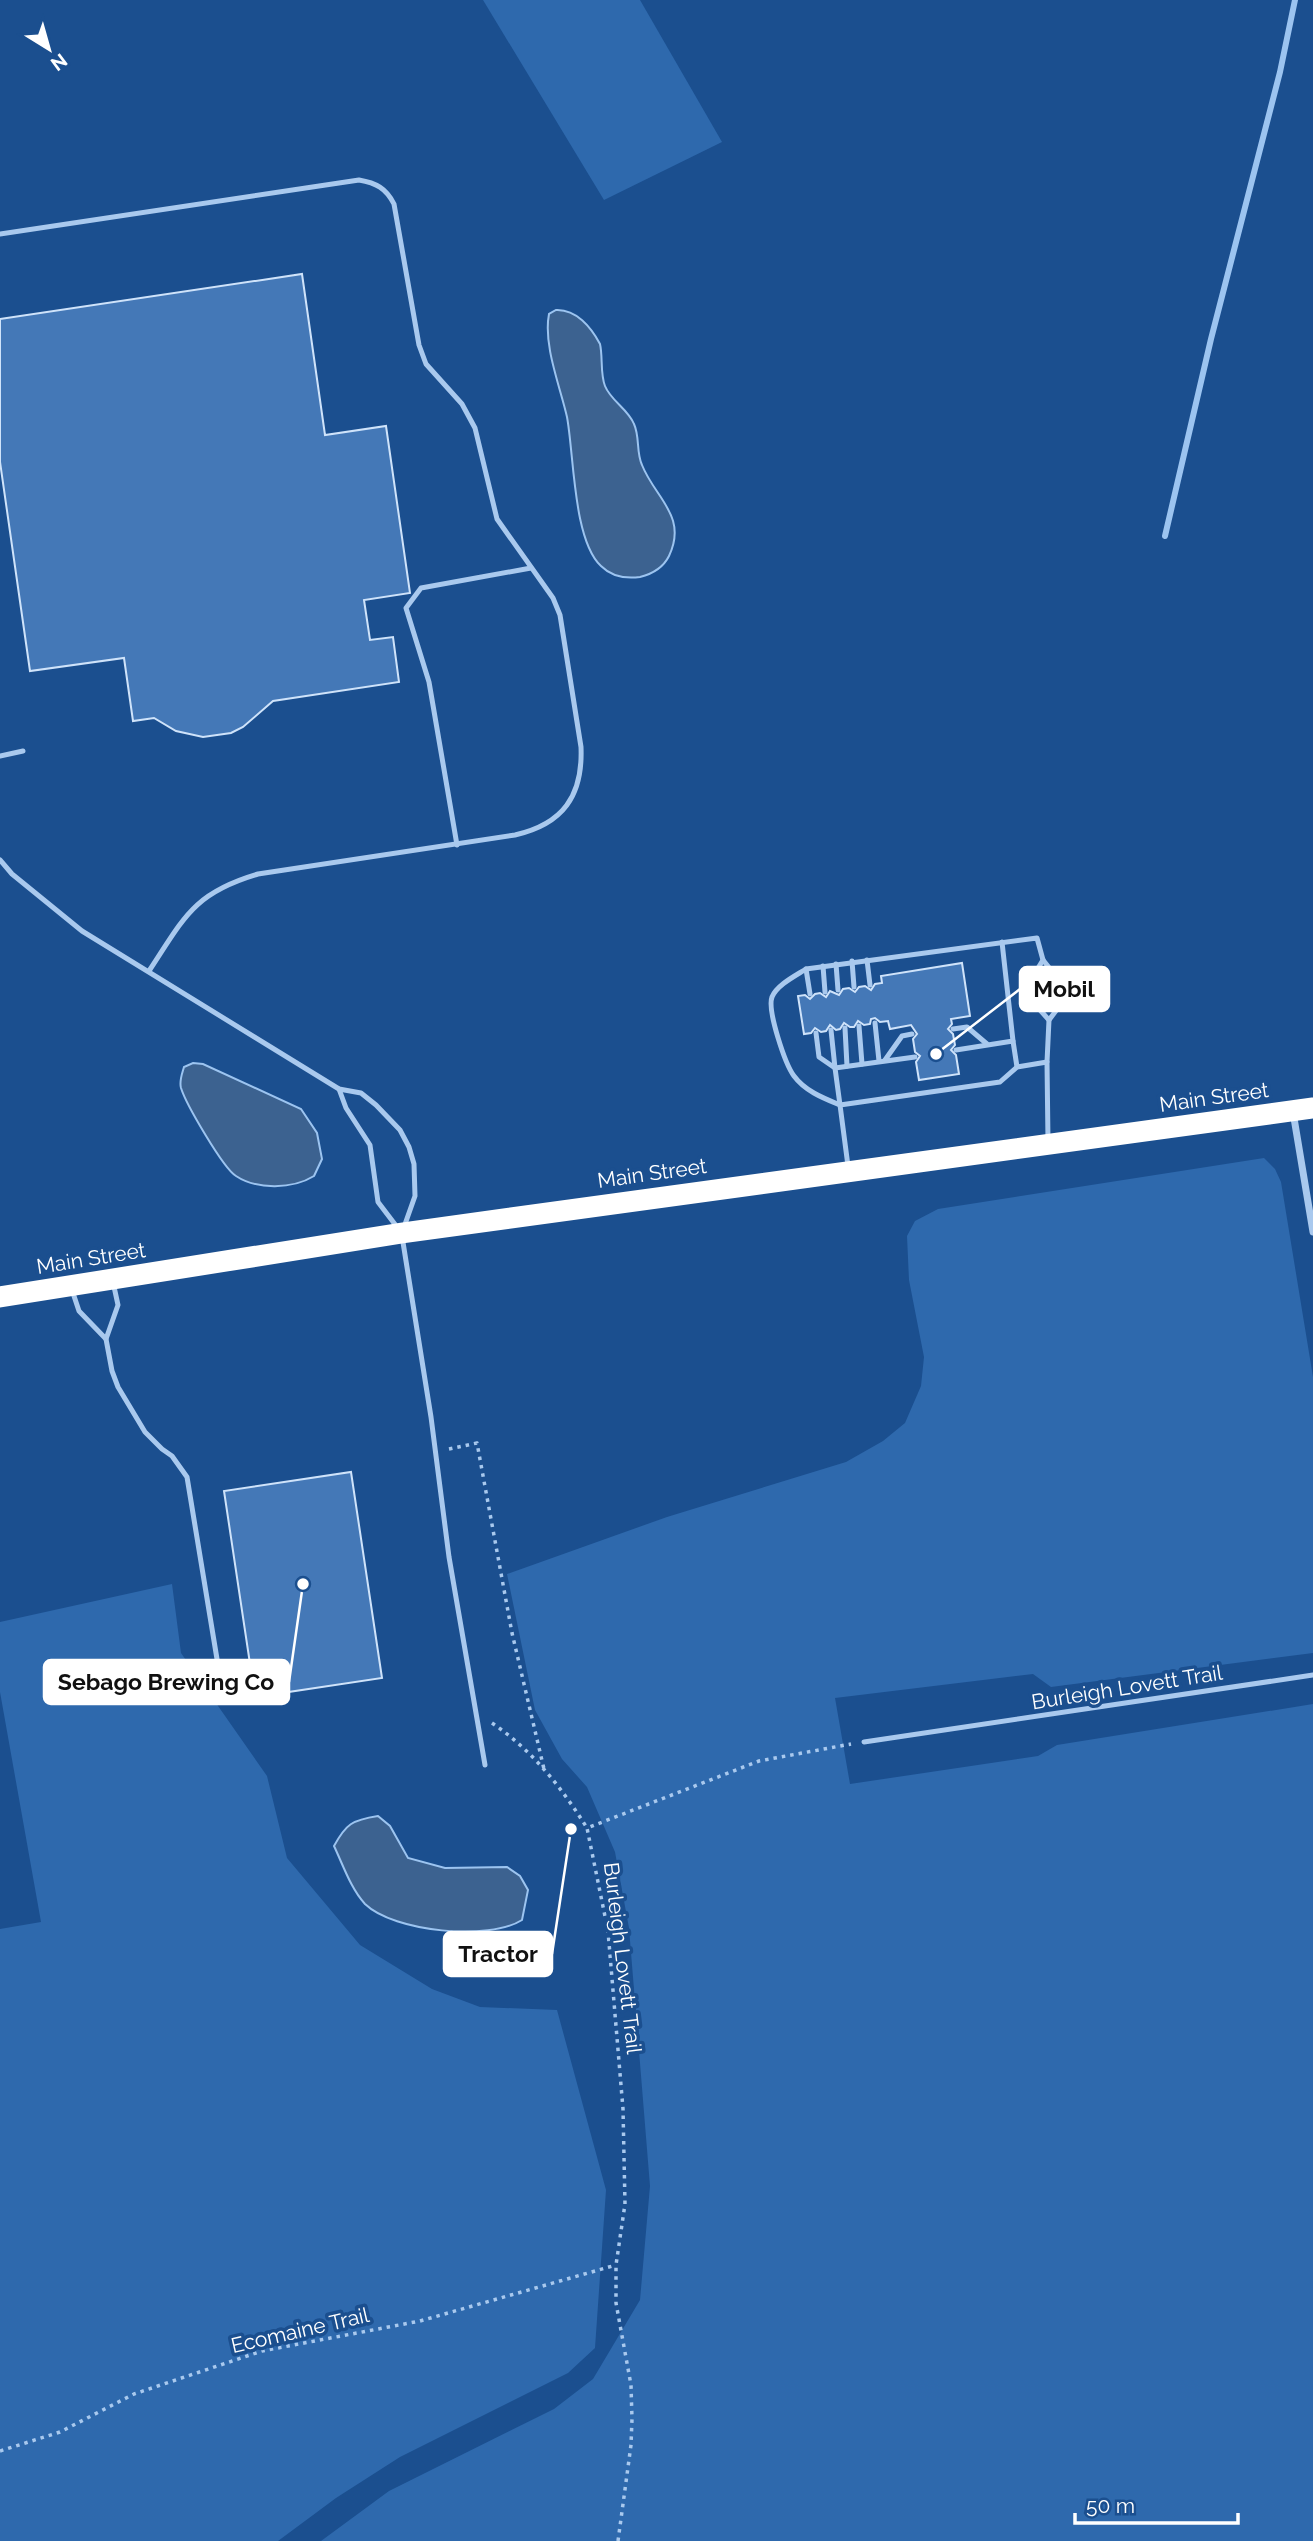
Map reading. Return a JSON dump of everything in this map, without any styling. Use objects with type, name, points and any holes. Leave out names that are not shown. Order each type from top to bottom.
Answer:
[{"type":"highway","name":"Main Street","points":[[0,1297],[402,1233],[1303,1110]]},
{"type":"street","points":[[1303,1110],[1313,1232]]},
{"type":"lane","points":[[0,234],[359,180],[373,183],[387,191],[394,204],[419,345],[426,364],[462,404],[475,428],[497,519],[553,598],[560,615],[581,747],[579,780],[569,803],[546,825],[515,835],[457,845],[258,874],[223,885],[194,907],[149,971]]},
{"type":"lane","points":[[457,845],[429,682],[406,608],[421,588],[531,568]]},
{"type":"lane","points":[[0,756],[23,751]]},
{"type":"lane","points":[[0,860],[12,874],[82,931],[339,1089],[360,1093],[400,1130],[414,1164],[415,1196],[402,1233],[431,1417],[449,1558],[485,1765]]},
{"type":"lane","points":[[1046,1062],[1017,1067],[1000,1082],[840,1105],[816,1095],[793,1076],[771,1016],[772,996],[806,969],[1037,939],[1043,960],[1051,970],[1053,979]]},
{"type":"lane","points":[[1002,942],[1017,1067]]},
{"type":"lane","points":[[867,960],[870,985]]},
{"type":"lane","points":[[1035,981],[1035,973],[1043,960]]},
{"type":"lane","points":[[852,961],[854,987]]},
{"type":"lane","points":[[836,964],[838,990]]},
{"type":"lane","points":[[823,966],[825,992]]},
{"type":"lane","points":[[806,969],[810,995]]},
{"type":"lane","points":[[1048,1144],[1046,1062],[1049,1020],[1058,1008],[1057,1002]]},
{"type":"lane","points":[[1039,1004],[1040,1010],[1049,1020]]},
{"type":"lane","points":[[875,1023],[882,1061]]},
{"type":"lane","points":[[859,1026],[862,1064]]},
{"type":"lane","points":[[953,1028],[967,1027],[987,1044]]},
{"type":"lane","points":[[845,1028],[847,1066]]},
{"type":"lane","points":[[831,1030],[848,1171]]},
{"type":"lane","points":[[816,1032],[819,1057],[835,1068],[915,1057]]},
{"type":"lane","points":[[882,1061],[902,1036],[912,1034]]},
{"type":"lane","points":[[956,1050],[1013,1041]]},
{"type":"lane","points":[[339,1089],[346,1108],[370,1145],[378,1202],[402,1233]]},
{"type":"lane","points":[[112,1279],[118,1305],[106,1339],[112,1371],[121,1396],[151,1439],[172,1456],[187,1477],[217,1659]]},
{"type":"lane","points":[[71,1287],[79,1311],[106,1339]]},
{"type":"lane","name":"Burleigh Lovett Trail","points":[[864,1742],[1313,1675]]},
{"type":"path","points":[[449,1449],[477,1443],[512,1633],[544,1769]]},
{"type":"path","points":[[476,1720],[489,1722],[504,1731],[544,1769],[587,1828],[759,1761],[864,1742]]},
{"type":"path","name":"Burleigh Lovett Trail","points":[[587,1828],[608,1931],[622,2095],[625,2204],[616,2265],[616,2303],[632,2400],[631,2445],[618,2541]]},
{"type":"path","name":"Ecomaine Trail","points":[[0,2451],[60,2432],[134,2394],[262,2351],[420,2321],[616,2265]]},
{"type":"shaded area","points":[[483,0],[640,0],[722,142],[604,200]]},
{"type":"shaded area","points":[[556,310],[570,312],[582,320],[600,344],[605,386],[634,424],[642,465],[672,518],[675,530],[669,556],[660,567],[644,576],[624,577],[609,572],[592,554],[585,537],[576,496],[567,417],[548,339],[549,314]]},
{"type":"shaded area","points":[[193,1063],[203,1064],[301,1109],[317,1133],[322,1159],[314,1176],[286,1185],[264,1186],[245,1181],[230,1171],[206,1135],[181,1088],[184,1067]]},
{"type":"shaded area","points":[[1264,1158],[1275,1169],[1281,1182],[1313,1377],[1313,1653],[1051,1687],[1033,1674],[835,1698],[850,1784],[1038,1756],[1057,1745],[1313,1704],[1313,2541],[321,2541],[389,2491],[554,2409],[593,2379],[640,2300],[650,2186],[629,1928],[615,1852],[587,1787],[562,1759],[535,1710],[507,1574],[667,1517],[846,1462],[883,1441],[905,1423],[921,1386],[924,1357],[909,1280],[907,1236],[915,1221],[938,1209]]},
{"type":"shaded area","points":[[172,1584],[181,1653],[267,1776],[287,1858],[360,1945],[432,1989],[480,2007],[557,2010],[606,2190],[595,2348],[568,2373],[400,2457],[336,2498],[278,2541],[0,2541],[0,1929],[41,1922],[0,1692],[0,1622]]},
{"type":"shaded area","points":[[378,1816],[390,1826],[408,1858],[445,1868],[507,1867],[520,1876],[528,1890],[522,1920],[488,1930],[442,1930],[397,1921],[379,1914],[365,1904],[351,1884],[334,1846],[351,1824]]},
{"type":"building","points":[[302,274],[325,435],[386,426],[410,593],[364,600],[370,640],[393,637],[399,682],[273,701],[243,727],[231,733],[203,737],[176,731],[154,718],[133,721],[124,658],[30,671],[0,462],[0,319]]},
{"type":"building","points":[[962,963],[970,1016],[951,1019],[952,1024],[948,1029],[953,1034],[955,1045],[951,1050],[956,1055],[959,1074],[919,1080],[916,1062],[920,1056],[915,1052],[913,1039],[917,1034],[911,1025],[890,1029],[888,1021],[880,1022],[875,1018],[871,1019],[870,1024],[864,1025],[858,1021],[854,1027],[850,1027],[844,1023],[836,1030],[830,1025],[826,1031],[821,1032],[815,1028],[811,1033],[804,1034],[798,996],[805,995],[810,999],[820,993],[826,997],[830,991],[839,995],[843,989],[849,988],[855,992],[859,987],[865,986],[871,990],[875,984],[882,983],[881,976]]},
{"type":"building","points":[[351,1472],[382,1678],[255,1697],[224,1491]]},
{"type":"waterway","points":[[1165,536],[1211,339],[1280,72],[1295,0]]},
{"type":"place","name":"Mobil","points":[[936,1054]]},
{"type":"place","name":"Sebago Brewing Co","points":[[303,1584]]},
{"type":"place","name":"Tractor","points":[[571,1829]]}]
